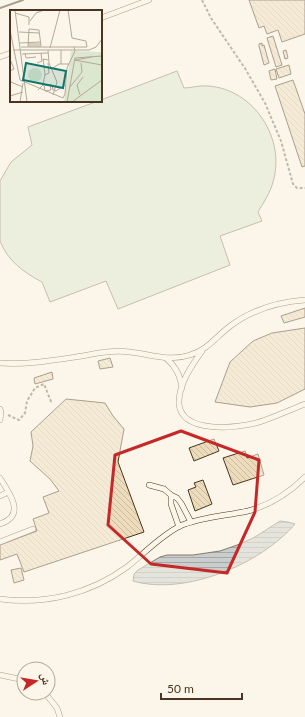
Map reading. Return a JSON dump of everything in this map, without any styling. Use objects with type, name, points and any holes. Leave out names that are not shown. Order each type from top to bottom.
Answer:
[{"type":"lane","points":[[102,18],[149,0]]},
{"type":"lane","points":[[0,57],[10,53]]},
{"type":"lane","points":[[305,300],[278,304],[252,313],[228,327],[202,350],[191,368],[182,389],[179,404],[181,411],[191,422],[212,427],[227,427],[256,423],[305,404]]},
{"type":"lane","points":[[0,363],[35,362],[114,351],[166,358],[185,357],[202,350]]},
{"type":"lane","points":[[166,358],[173,364],[178,372],[182,389]]},
{"type":"lane","points":[[0,420],[1,410]]},
{"type":"lane","points":[[0,599],[13,601],[37,600],[61,597],[84,590],[106,580],[126,567],[156,542],[179,527],[191,522],[265,505],[296,487],[305,477]]},
{"type":"lane","points":[[0,478],[15,508],[13,515],[9,520],[0,524]]},
{"type":"lane","points":[[148,485],[164,489],[179,500],[191,522]]},
{"type":"lane","points":[[0,496],[8,492]]},
{"type":"lane","points":[[171,495],[171,504],[179,527]]},
{"type":"lane","points":[[0,542],[33,529]]},
{"type":"lane","points":[[0,675],[16,678]]},
{"type":"lane","points":[[51,701],[57,708],[60,717]]},
{"type":"path","points":[[202,0],[211,18],[246,70],[265,103],[281,141],[293,184],[297,188],[305,188]]},
{"type":"path","points":[[1,410],[19,420],[24,413],[26,401],[35,388],[44,384],[52,404]]},
{"type":"highlighted area","points":[[181,431],[259,460],[255,512],[227,573],[151,564],[108,525],[115,455]]},
{"type":"green space","points":[[177,71],[184,88],[208,86],[225,89],[239,96],[252,106],[263,119],[275,149],[276,166],[272,186],[258,212],[262,221],[220,236],[230,265],[118,309],[106,281],[50,302],[42,282],[17,265],[7,254],[0,241],[0,181],[11,162],[32,145],[28,127],[95,102],[102,102],[102,100]]},
{"type":"shaded area","points":[[280,521],[295,524],[280,539],[263,552],[243,564],[221,573],[198,580],[175,584],[153,584],[133,581],[134,574],[138,570],[160,557],[167,555],[193,555],[220,551],[255,537]]},
{"type":"building","points":[[249,0],[305,0],[305,34],[282,42],[278,30],[267,34],[264,26],[259,28]]},
{"type":"building","points":[[273,36],[282,65],[276,67],[267,38]]},
{"type":"building","points":[[262,43],[262,46],[264,45],[269,63],[264,65],[259,46],[259,44]]},
{"type":"building","points":[[286,50],[288,58],[285,59],[283,51]]},
{"type":"building","points":[[289,65],[291,74],[279,78],[276,69]]},
{"type":"building","points":[[275,69],[277,79],[271,80],[269,71]]},
{"type":"building","points":[[293,80],[305,114],[305,166],[302,167],[275,86]]},
{"type":"building","points":[[305,308],[305,317],[284,323],[281,316]]},
{"type":"building","points":[[305,328],[305,389],[277,403],[250,407],[215,402],[230,362],[253,341],[272,333]]},
{"type":"building","points":[[110,358],[113,367],[100,369],[98,361]]},
{"type":"building","points":[[52,372],[53,379],[35,384],[34,378]]},
{"type":"building","points":[[66,399],[105,403],[113,416],[124,429],[118,462],[144,532],[24,572],[17,554],[0,560],[0,545],[37,531],[33,519],[49,513],[43,497],[59,491],[50,479],[30,461],[33,446],[31,432]]},
{"type":"building","points":[[214,439],[219,451],[194,461],[189,448]]},
{"type":"building","points":[[245,451],[247,458],[258,454],[264,475],[233,485],[223,458]]},
{"type":"building","points":[[203,480],[212,504],[195,511],[188,490],[196,487],[194,483]]},
{"type":"building","points":[[21,568],[24,580],[14,583],[11,570]]},
{"type":"wall","points":[[0,8],[23,0]]}]
